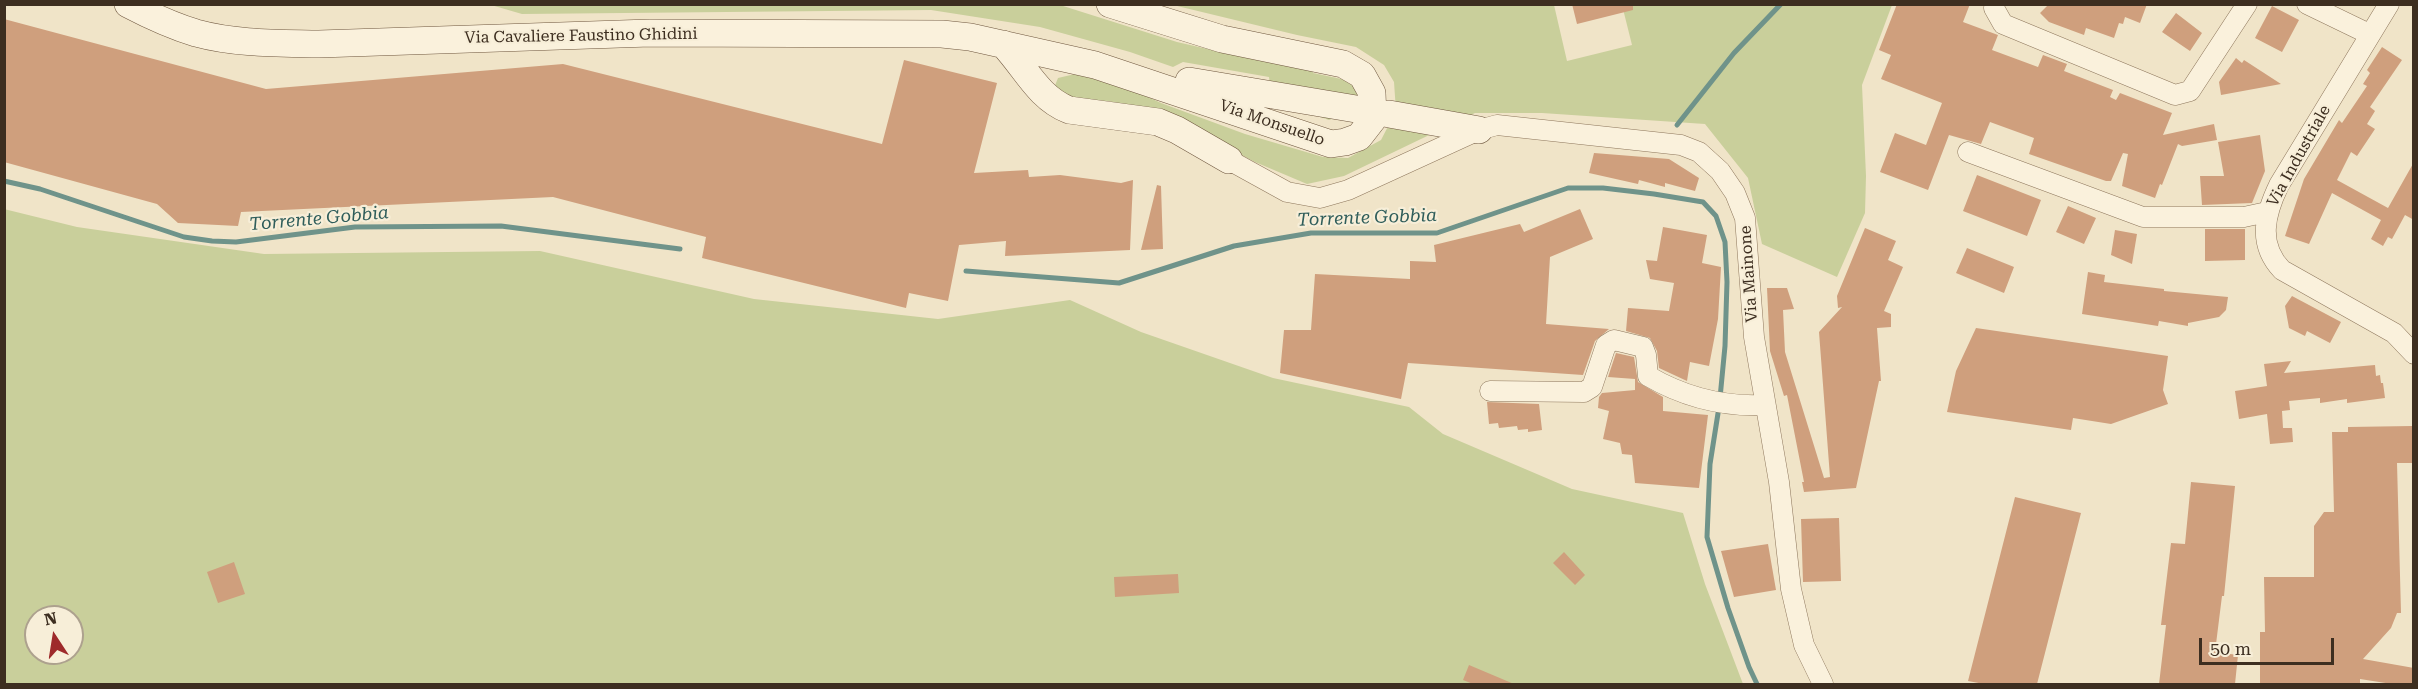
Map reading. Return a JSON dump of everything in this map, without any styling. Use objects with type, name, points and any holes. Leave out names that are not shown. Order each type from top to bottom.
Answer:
[{"type":"main road","name":"Via Cavaliere Faustino Ghidini","points":[[128,4],[195,33],[230,40],[275,43],[320,44],[583,34],[773,32],[942,34],[970,37],[1048,55]]},
{"type":"main road","name":"Via Monsuello","points":[[1048,55],[1090,64],[1331,144],[1345,142],[1359,136],[1373,119],[1372,93],[1362,75],[1343,64],[1222,39],[1110,4]]},
{"type":"main road","points":[[1003,45],[1050,100],[1069,110],[1158,122],[1178,130],[1229,160]]},
{"type":"main road","points":[[1039,89],[1039,71],[1046,63],[1048,55]]},
{"type":"main road","points":[[1090,64],[1356,109]]},
{"type":"main road","points":[[1389,114],[1479,130]]},
{"type":"street","points":[[1994,8],[2003,24],[2175,95],[2190,91],[2247,4]]},
{"type":"street","points":[[2307,4],[2369,34]]},
{"type":"street","name":"Via Industriale","points":[[2389,4],[2278,185],[2267,212],[2266,240],[2271,255],[2282,270],[2394,333],[2414,354]]},
{"type":"street","name":"Via Mainone","points":[[1229,160],[1287,192],[1320,198],[1348,190],[1479,130],[1497,125],[1514,125],[1681,145],[1699,153],[1712,163],[1729,183],[1745,218],[1754,338],[1779,482],[1791,589],[1804,645],[1823,684]]},
{"type":"street","points":[[1968,152],[2143,217],[2244,217],[2267,212]]},
{"type":"street","points":[[2394,333],[2414,339]]},
{"type":"street","points":[[1490,391],[1584,392],[1592,387],[1606,345],[1614,340],[1643,347],[1648,376],[1666,386],[1708,401],[1741,406],[1765,405]]},
{"type":"green space","points":[[491,5],[1060,5],[1177,42],[1313,69],[1313,73],[1351,81],[1358,96],[1349,113],[1329,120],[1272,100],[1269,77],[1183,62],[1173,67],[1130,52],[1040,27],[931,10],[522,14]]},
{"type":"green space","points":[[1173,5],[1554,5],[1567,61],[1632,45],[1622,5],[1892,5],[1862,85],[1866,176],[1865,213],[1837,277],[1762,244],[1748,178],[1705,124],[1542,113],[1475,113],[1344,176],[1307,184],[1255,162],[1159,112],[1108,101],[1073,100],[1054,88],[1058,78],[1075,74],[1112,80],[1161,103],[1245,134],[1323,157],[1348,158],[1381,140],[1396,111],[1394,82],[1384,65],[1356,47]]},
{"type":"green space","points":[[4,209],[77,227],[264,254],[540,251],[754,299],[938,319],[1070,300],[1141,332],[1273,378],[1409,407],[1443,434],[1572,489],[1683,513],[1705,584],[1743,684],[5,684]]},
{"type":"building","points":[[1572,4],[1633,4],[1633,10],[1577,24]]},
{"type":"building","points":[[1897,4],[1970,4],[1963,22],[1998,35],[1992,50],[2038,67],[2043,55],[2067,64],[2064,71],[2113,90],[2110,97],[2116,100],[2120,93],[2172,113],[2163,135],[2214,124],[2217,140],[2182,146],[2178,144],[2155,198],[2122,186],[2128,154],[2123,153],[2111,181],[2106,181],[2029,154],[2034,138],[1990,122],[1981,144],[1949,135],[1928,190],[1880,172],[1895,133],[1926,145],[1942,103],[1881,79],[1891,55],[1879,50]]},
{"type":"building","points":[[2049,4],[2147,4],[2140,23],[2125,17],[2123,24],[2119,23],[2114,38],[2086,28],[2084,35],[2049,22],[2040,13]]},
{"type":"building","points":[[2272,6],[2299,20],[2282,52],[2255,38]]},
{"type":"building","points":[[2176,13],[2202,33],[2190,51],[2162,32]]},
{"type":"building","points":[[4,19],[266,89],[563,64],[882,144],[904,60],[997,83],[974,173],[1028,170],[1029,177],[1060,175],[1121,183],[1133,180],[1130,250],[1005,256],[1006,241],[959,245],[948,301],[909,293],[906,308],[702,258],[706,237],[553,197],[241,212],[238,226],[178,223],[157,204],[4,162]]},
{"type":"building","points":[[2382,47],[2402,60],[2370,107],[2375,111],[2367,124],[2375,129],[2357,156],[2351,152],[2337,180],[2388,208],[2414,162],[2414,220],[2405,215],[2392,239],[2388,237],[2383,246],[2371,239],[2381,220],[2332,193],[2309,244],[2285,236],[2304,179],[2339,120],[2342,123],[2367,86],[2363,84],[2370,73],[2367,70]]},
{"type":"building","points":[[2236,58],[2242,63],[2244,60],[2281,84],[2221,95],[2219,82]]},
{"type":"building","points":[[2260,135],[2265,171],[2252,203],[2202,205],[2200,176],[2224,176],[2218,142]]},
{"type":"building","points":[[1594,153],[1669,159],[1699,178],[1695,191],[1665,183],[1665,187],[1639,180],[1638,184],[1589,173]]},
{"type":"building","points":[[1977,175],[2041,200],[2027,236],[1963,211]]},
{"type":"building","points":[[1157,185],[1161,186],[1163,249],[1141,250]]},
{"type":"building","points":[[2068,206],[2096,218],[2084,244],[2056,232]]},
{"type":"building","points":[[1580,209],[1593,239],[1550,257],[1546,324],[1609,329],[1595,341],[1583,375],[1408,363],[1401,399],[1280,373],[1284,330],[1311,330],[1315,274],[1410,279],[1410,261],[1436,262],[1434,245],[1520,224],[1524,232]]},
{"type":"building","points":[[1663,227],[1707,235],[1702,263],[1721,267],[1718,319],[1709,366],[1690,362],[1687,381],[1659,368],[1657,351],[1650,338],[1626,331],[1628,308],[1669,311],[1674,283],[1650,279],[1646,260],[1657,261]]},
{"type":"building","points":[[1865,228],[1896,241],[1888,260],[1903,267],[1884,311],[1891,314],[1891,327],[1877,328],[1881,381],[1879,381],[1856,488],[1804,492],[1787,395],[1784,396],[1770,351],[1767,288],[1787,288],[1794,309],[1783,310],[1785,352],[1824,478],[1830,477],[1819,332],[1842,307],[1838,308],[1837,296]]},
{"type":"building","points":[[2205,229],[2245,229],[2245,260],[2205,261]]},
{"type":"building","points":[[2115,230],[2137,234],[2132,264],[2111,255]]},
{"type":"building","points":[[1967,248],[2014,267],[2004,293],[1956,273]]},
{"type":"building","points":[[2088,272],[2105,275],[2104,282],[2228,297],[2226,310],[2219,317],[2188,323],[2188,326],[2159,321],[2158,326],[2082,314]]},
{"type":"building","points":[[2292,296],[2341,322],[2330,343],[2307,331],[2305,336],[2289,328],[2285,306]]},
{"type":"building","points":[[1976,328],[2168,356],[2163,390],[2168,404],[2111,424],[2073,418],[2071,430],[1947,412],[1956,371]]},
{"type":"building","points":[[1616,353],[1634,357],[1638,382],[1663,397],[1663,411],[1708,415],[1699,488],[1635,483],[1632,455],[1622,454],[1620,443],[1603,439],[1609,411],[1598,408],[1599,397],[1602,393],[1635,390],[1635,379],[1608,377]]},
{"type":"building","points":[[2291,361],[2284,373],[2375,365],[2376,376],[2380,375],[2381,383],[2383,383],[2385,398],[2347,403],[2347,399],[2320,403],[2320,398],[2289,401],[2290,410],[2282,411],[2283,428],[2292,428],[2293,442],[2270,444],[2267,414],[2239,419],[2235,391],[2267,386],[2264,364]]},
{"type":"building","points":[[1487,402],[1539,404],[1542,430],[1528,432],[1528,429],[1518,430],[1517,426],[1499,428],[1498,423],[1489,424]]},
{"type":"building","points":[[2412,426],[2412,463],[2397,463],[2401,613],[2397,613],[2391,628],[2363,659],[2414,668],[2414,684],[2392,684],[2360,679],[2360,684],[2260,684],[2260,632],[2265,632],[2264,577],[2314,577],[2314,526],[2324,512],[2334,512],[2332,432],[2348,432],[2348,427]]},
{"type":"building","points":[[2191,482],[2235,486],[2224,596],[2222,596],[2215,652],[2238,655],[2235,684],[2159,684],[2166,625],[2161,625],[2171,543],[2185,544]]},
{"type":"building","points":[[2015,497],[2081,513],[2037,684],[1984,684],[1968,681]]},
{"type":"building","points":[[1839,518],[1841,581],[1803,582],[1801,519]]},
{"type":"building","points":[[1768,544],[1776,590],[1734,597],[1721,551]]},
{"type":"building","points":[[1564,552],[1585,575],[1575,585],[1553,563]]},
{"type":"building","points":[[234,562],[245,594],[218,603],[207,572]]},
{"type":"building","points":[[1178,574],[1179,593],[1115,597],[1114,577]]},
{"type":"building","points":[[1469,665],[1514,684],[1473,684],[1463,680]]},
{"type":"waterway","points":[[1677,125],[1734,53],[1781,4]]},
{"type":"waterway","name":"Torrente Gobbia","points":[[4,181],[40,189],[184,237],[212,241],[236,242],[355,227],[501,226],[680,249]]},
{"type":"waterway","name":"Torrente Gobbia","points":[[966,271],[1119,283],[1234,246],[1311,233],[1437,233],[1568,188],[1603,188],[1703,202],[1716,216],[1725,242],[1727,282],[1725,346],[1720,398]]},
{"type":"waterway","name":"Torrente Gobbia","points":[[1719,407],[1710,464],[1707,537],[1728,608],[1757,684]]}]
